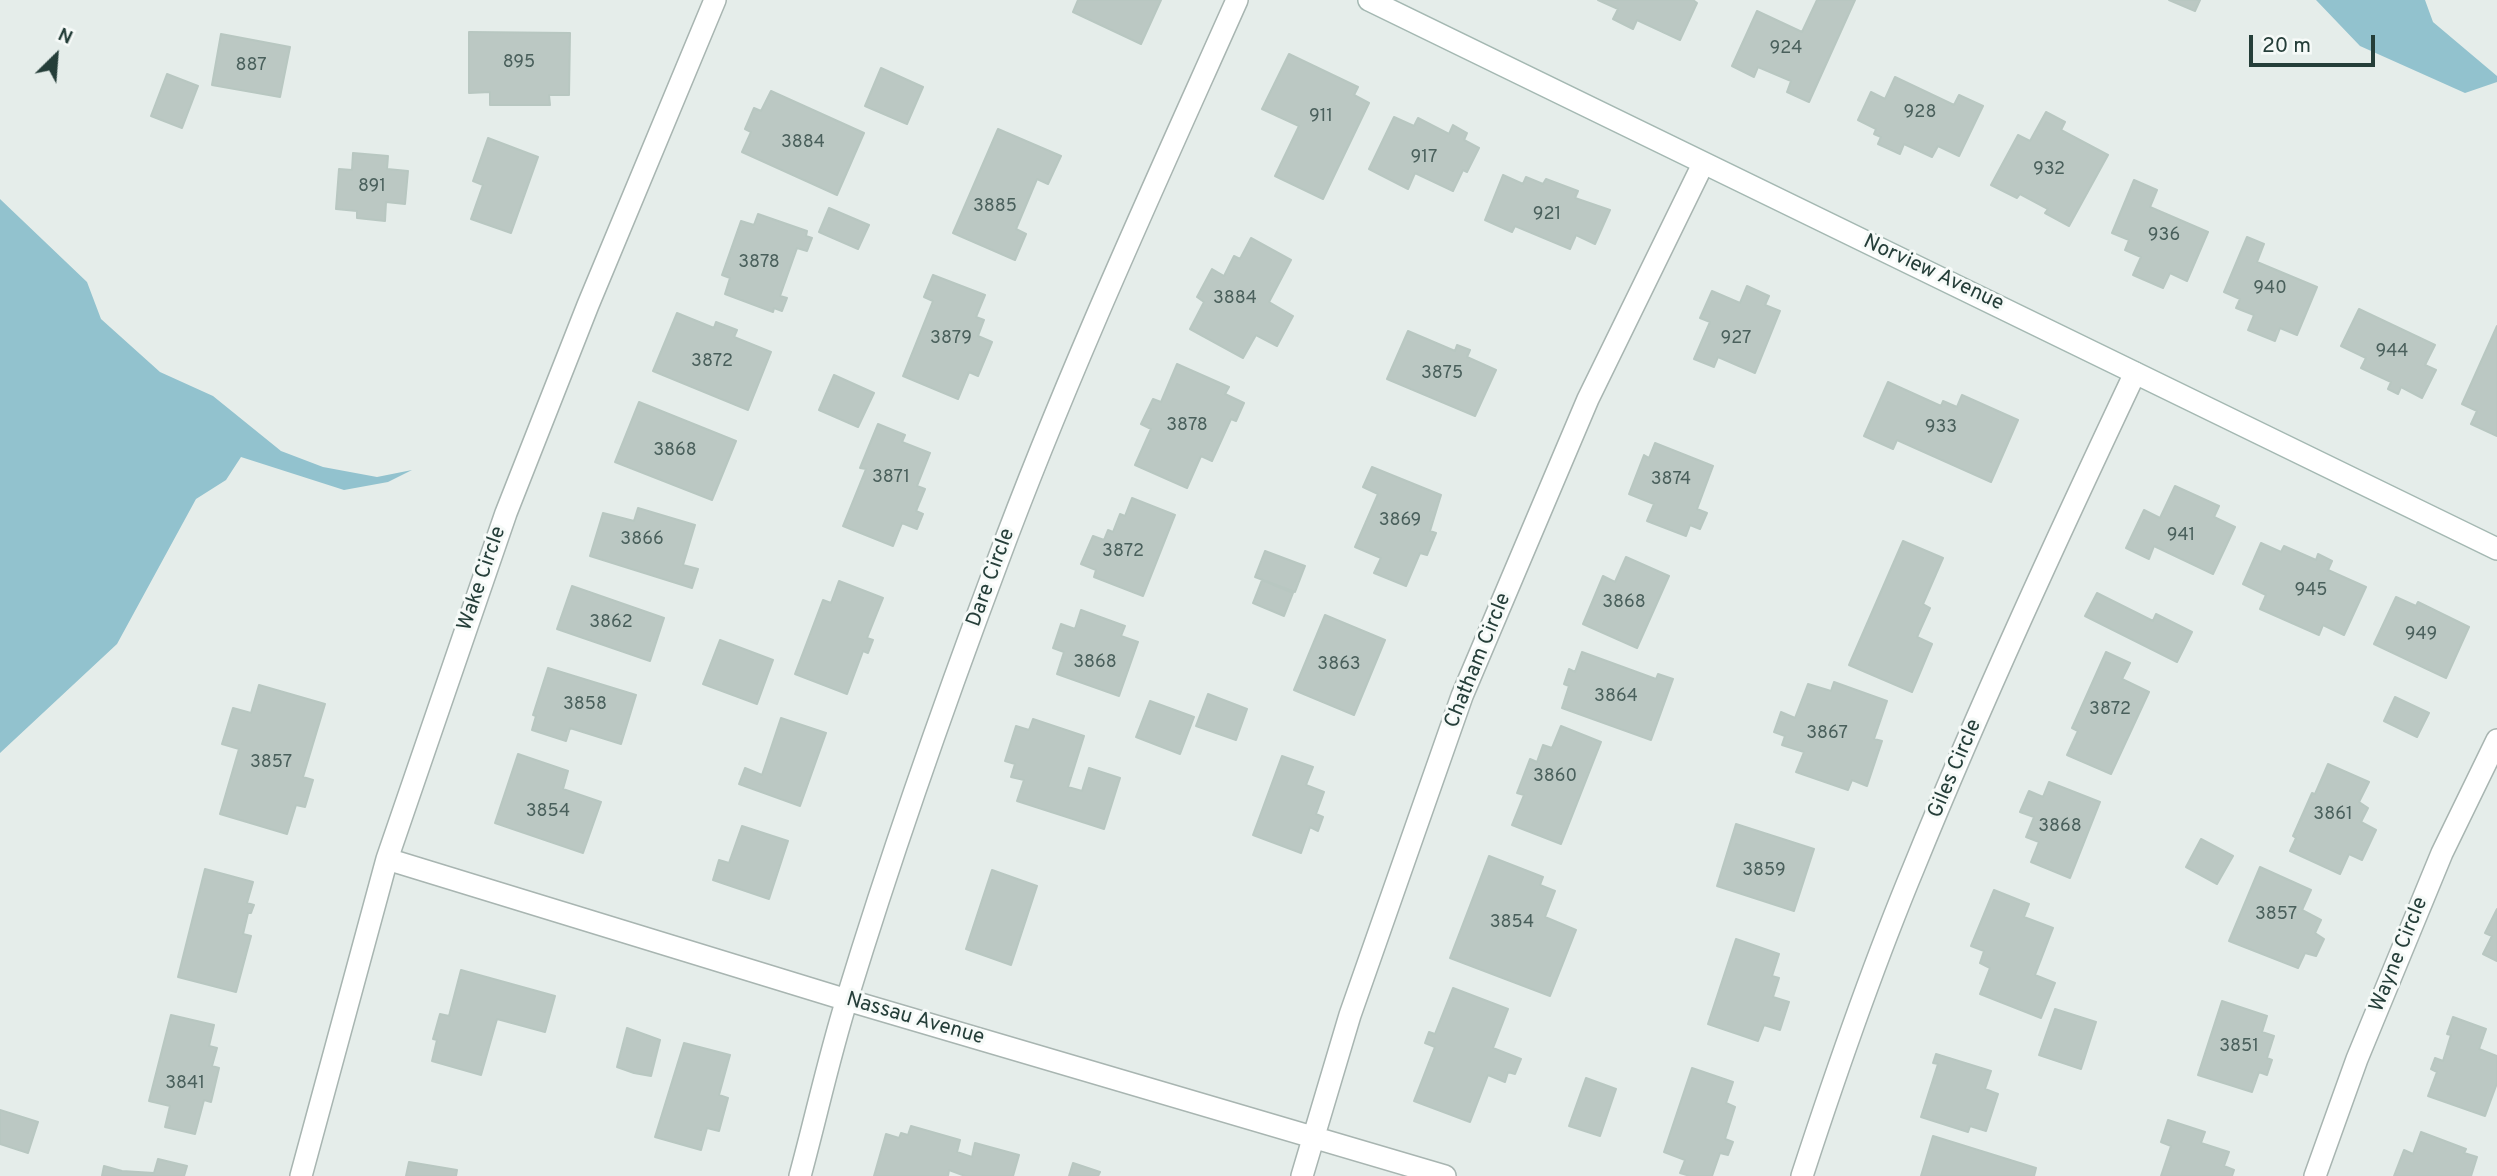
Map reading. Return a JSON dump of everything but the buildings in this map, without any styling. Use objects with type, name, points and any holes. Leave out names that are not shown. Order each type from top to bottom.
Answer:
[{"type":"street","name":"Wake Circle","points":[[301,1176],[387,859],[506,513],[588,305],[715,0]]},
{"type":"street","name":"Dare Circle","points":[[800,1176],[847,1000],[913,799],[997,563],[1130,241],[1237,0]]},
{"type":"street","name":"Norview Avenue","points":[[1369,0],[2497,549]]},
{"type":"street","name":"Chatham Circle","points":[[1302,1176],[1350,1015],[1462,696],[1588,399],[1703,164]]},
{"type":"street","name":"Giles Circle","points":[[1802,1176],[1836,1071],[1913,867],[2040,574],[2135,373]]},
{"type":"street","name":"Wayne Circle","points":[[2315,1176],[2357,1059],[2436,866],[2497,740]]},
{"type":"street","name":"Nassau Avenue","points":[[387,859],[847,1000],[1444,1176]]},
{"type":"water","points":[[2316,0],[2425,0],[2433,22],[2497,76],[2497,82],[2465,93],[2360,46]]},
{"type":"water","points":[[0,199],[87,282],[101,319],[160,372],[213,396],[281,451],[323,467],[377,477],[412,470],[388,482],[344,490],[241,457],[226,480],[196,499],[117,644],[0,753]]}]
